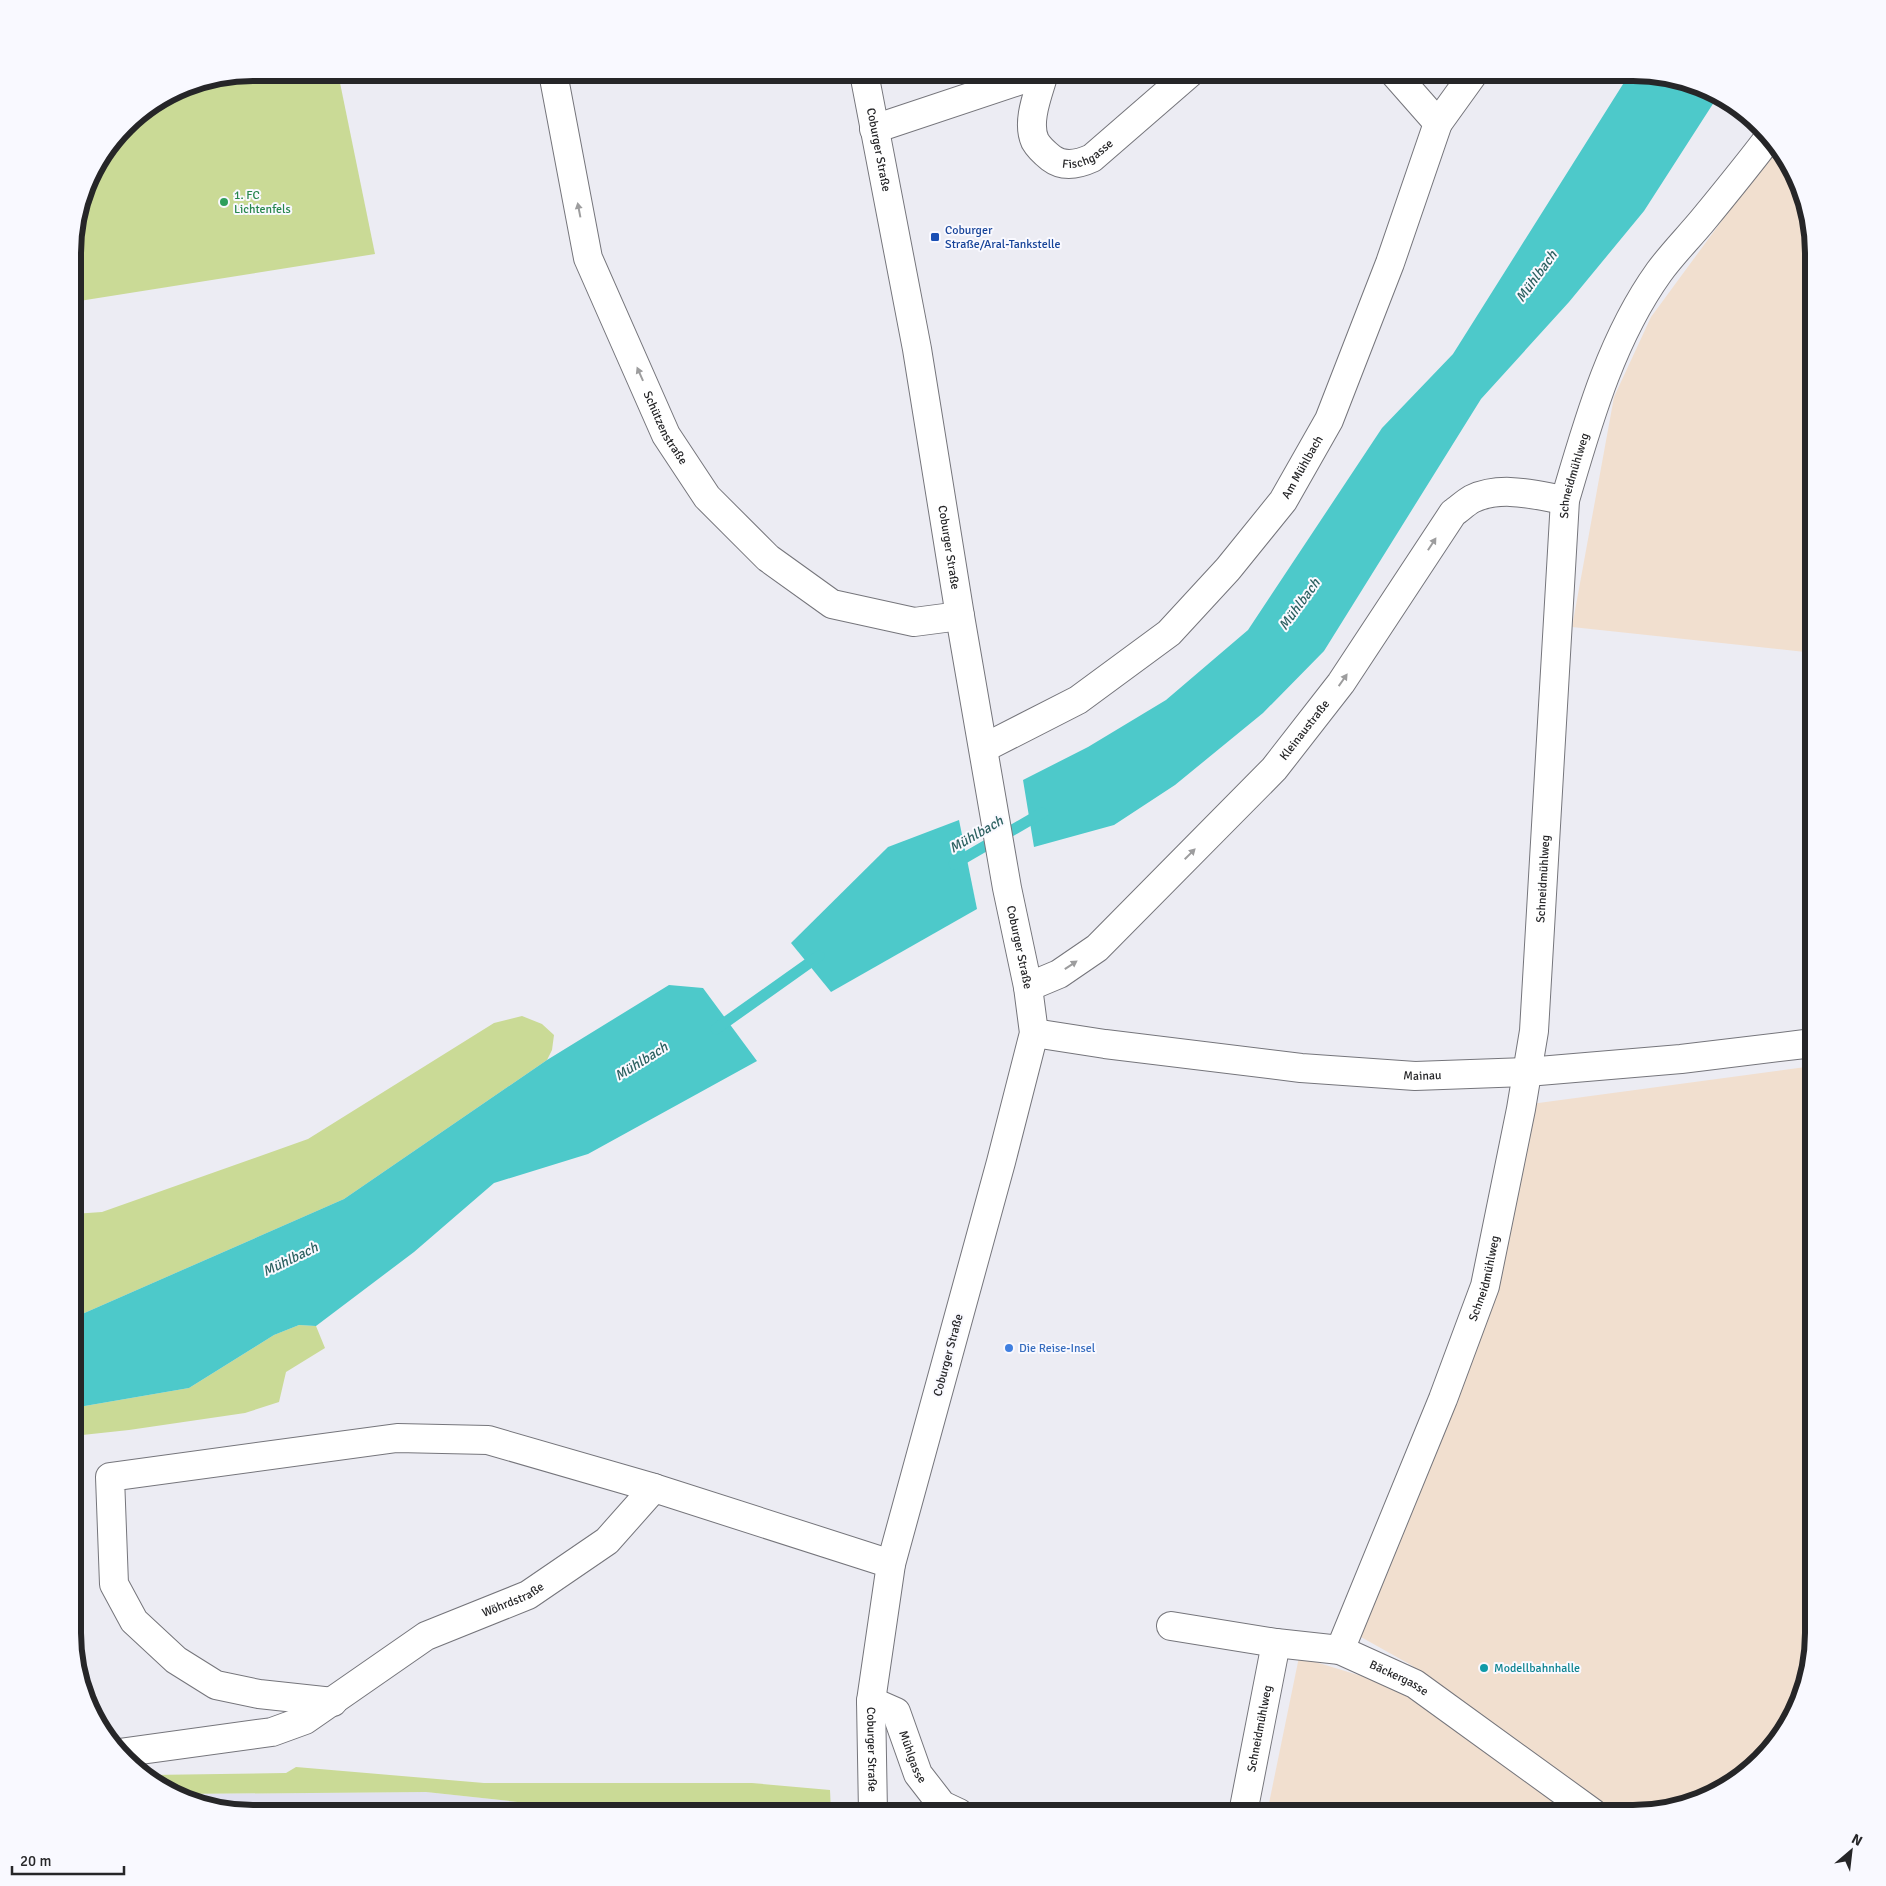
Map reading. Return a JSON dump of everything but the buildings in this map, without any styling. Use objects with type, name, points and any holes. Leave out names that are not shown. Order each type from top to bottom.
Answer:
[{"type":"street","name":"Schützenstraße","points":[[555,81],[588,258],[666,435],[707,497],[768,558],[832,604],[914,622],[960,616]]},
{"type":"street","name":"Coburger Straße","points":[[866,81],[917,349],[1006,888],[1028,987],[1034,1033],[1001,1162],[891,1564],[870,1701],[873,1805]]},
{"type":"street","name":"Fischgasse","points":[[874,129],[1017,82]]},
{"type":"street","name":"Fischgasse","points":[[1041,82],[1032,127],[1035,141],[1043,152],[1055,162],[1066,165],[1080,163],[1092,158],[1180,82]]},
{"type":"street","points":[[1402,82],[1438,123]]},
{"type":"street","name":"Am Mühlbach","points":[[985,761],[1078,700],[1169,633],[1228,569],[1283,501],[1329,420],[1390,264],[1438,123],[1468,82]]},
{"type":"street","name":"Schneidmühlweg","points":[[1340,1650],[1443,1399],[1485,1286],[1528,1072],[1534,1031],[1565,500],[1579,450],[1602,384],[1626,326],[1659,272],[1736,182],[1765,143]]},
{"type":"street","name":"Kleinaustraße","points":[[1028,987],[1059,974],[1097,948],[1274,769],[1341,683],[1453,513],[1471,500],[1497,491],[1517,492],[1565,500]]},
{"type":"street","name":"Mainau","points":[[1034,1033],[1124,1047],[1301,1068],[1415,1076],[1528,1072],[1680,1059],[1805,1044]]},
{"type":"street","points":[[332,1702],[259,1694],[216,1684],[176,1660],[134,1621],[114,1584],[110,1477],[397,1438],[488,1440],[654,1488],[891,1564]]},
{"type":"street","name":"Wöhrdstraße","points":[[130,1752],[272,1732],[305,1720],[426,1636],[528,1596],[607,1541],[654,1488]]},
{"type":"street","name":"Bäckergasse","points":[[1171,1626],[1276,1643],[1340,1650],[1415,1684],[1581,1805]]},
{"type":"street","name":"Schneidmühlweg","points":[[1245,1805],[1276,1643]]},
{"type":"street","name":"Mühlgasse","points":[[870,1701],[896,1712],[918,1774],[942,1805]]},
{"type":"shaded area","points":[[1772,153],[1782,167],[1799,209],[1805,254],[1805,652],[1572,627],[1614,397],[1651,317]]},
{"type":"shaded area","points":[[1805,1067],[1805,1632],[1803,1655],[1799,1677],[1792,1698],[1776,1728],[1762,1746],[1746,1762],[1719,1782],[1677,1799],[1632,1805],[1600,1805],[1411,1665],[1361,1637],[1424,1472],[1531,1104]]},
{"type":"shaded area","points":[[1299,1657],[1414,1692],[1566,1805],[1269,1805]]},
{"type":"shaded area","points":[[426,1792],[546,1805],[254,1805],[209,1799],[194,1794]]},
{"type":"green space","name":"1. FC Lichtenfels","points":[[254,81],[340,81],[375,254],[82,301],[82,242],[87,209],[94,188],[110,158],[140,124],[167,104],[198,90],[231,83]]},
{"type":"green space","points":[[522,1016],[542,1024],[554,1035],[552,1050],[547,1060],[344,1199],[81,1314],[81,1213],[102,1212],[308,1139],[494,1023]]},
{"type":"green space","points":[[299,1325],[316,1326],[325,1348],[286,1372],[279,1402],[245,1413],[81,1435],[81,1407],[189,1388],[274,1335]]},
{"type":"green space","points":[[296,1767],[484,1783],[752,1783],[830,1790],[831,1805],[546,1805],[426,1792],[194,1794],[167,1782],[157,1775],[286,1773]]},
{"type":"water","points":[[1624,82],[1644,82],[1677,87],[1714,102],[1644,211],[1569,302],[1481,399],[1324,651],[1263,713],[1175,785],[1114,825],[1034,847],[1023,780],[1088,747],[1166,700],[1248,630],[1382,428],[1453,354]]},
{"type":"water","points":[[959,820],[977,909],[831,992],[791,943],[888,847]]},
{"type":"water","points":[[669,985],[703,988],[757,1061],[588,1154],[494,1183],[414,1252],[316,1326],[299,1325],[274,1335],[189,1388],[81,1407],[81,1314],[344,1199],[547,1060]]},
{"type":"waterway","name":"Mühlbach","points":[[954,864],[1042,813]]},
{"type":"waterway","name":"Mühlbach","points":[[716,1029],[819,956]]},
{"type":"place","name":"1. FC Lichtenfels","points":[[224,202]]},
{"type":"place","name":"Coburger Straße/Aral-Tankstelle","points":[[935,237]]},
{"type":"place","name":"Die Reise-Insel","points":[[1009,1348]]},
{"type":"place","name":"Modellbahnhalle","points":[[1484,1668]]}]
